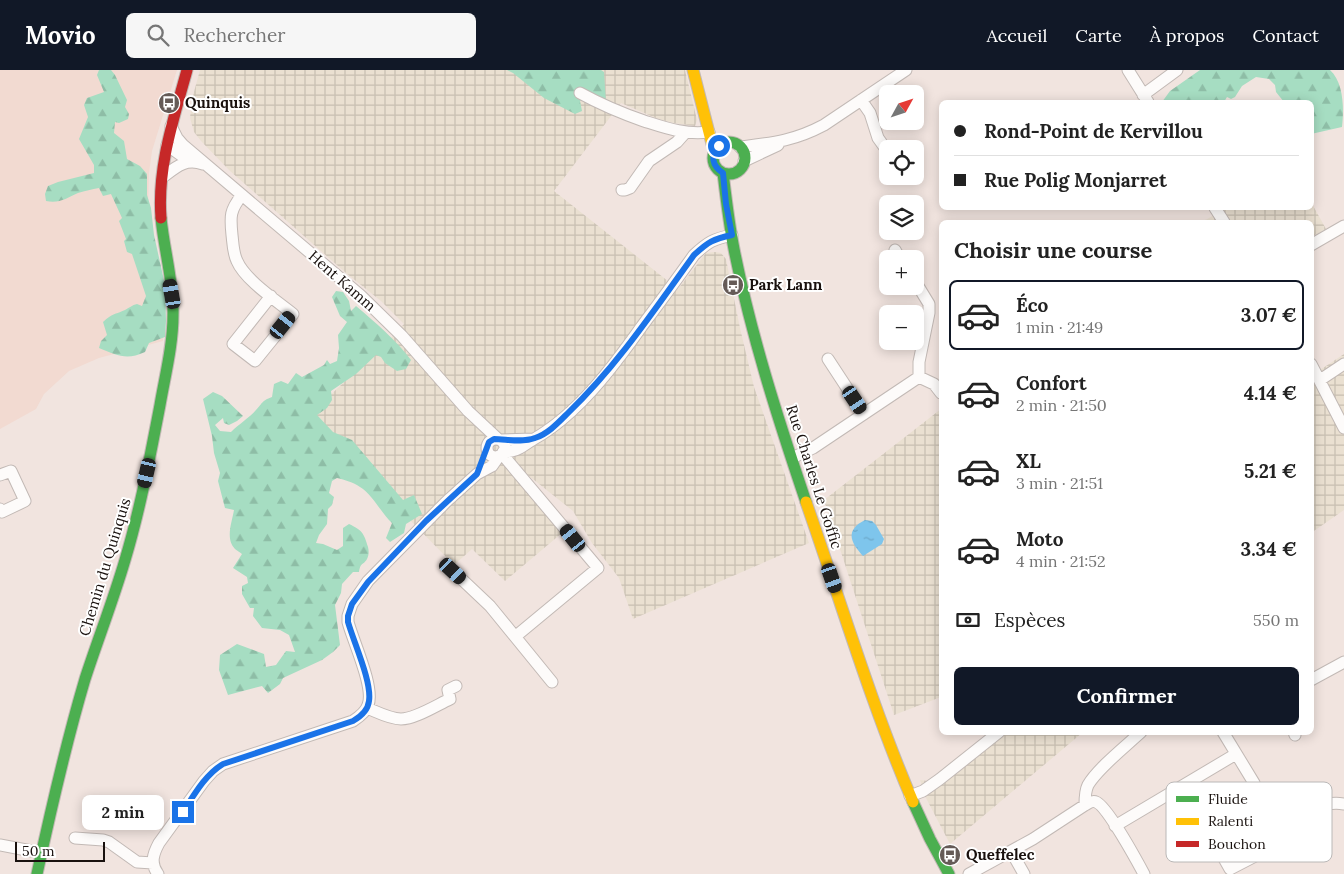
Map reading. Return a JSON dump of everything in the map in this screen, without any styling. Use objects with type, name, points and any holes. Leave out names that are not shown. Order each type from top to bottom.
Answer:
[{"type":"street","name":"Chemin du Quinquis","points":[[37,874],[74,718],[132,538],[154,439],[170,349],[174,314],[161,219],[161,192],[171,126],[187,70]]},
{"type":"street","points":[[694,70],[714,152],[715,165],[723,173],[728,174],[740,169],[744,161],[743,152],[740,147],[732,143],[724,143],[714,152]]},
{"type":"street","points":[[702,70],[714,124],[724,143]]},
{"type":"street","points":[[744,161],[824,125],[906,70]]},
{"type":"street","points":[[1128,70],[1145,99],[1176,70]]},
{"type":"street","points":[[580,93],[620,112],[673,130],[693,134],[708,132]]},
{"type":"street","points":[[861,100],[870,113],[879,140]]},
{"type":"street","name":"Hent Kamm","points":[[171,126],[177,138],[203,164],[374,308],[402,336],[468,411],[499,440]]},
{"type":"street","points":[[622,190],[630,188],[649,161],[677,142],[685,133]]},
{"type":"street","points":[[740,147],[787,141]]},
{"type":"street","name":"Hent Kamm","points":[[168,145],[189,161],[203,164]]},
{"type":"street","points":[[163,177],[175,167],[189,161]]},
{"type":"street","name":"Rue Charles Le Goffic","points":[[729,219],[737,171]]},
{"type":"street","name":"Rue Charles Le Goffic","points":[[723,173],[726,204],[740,275],[763,364],[792,458],[879,716],[910,796],[928,836],[949,874]]},
{"type":"street","points":[[242,195],[230,216],[235,256],[244,272],[293,314],[255,361],[233,344],[270,296]]},
{"type":"street","points":[[1314,243],[1344,226]]},
{"type":"street","points":[[487,448],[492,456],[516,450],[547,431],[563,418],[607,373],[694,255],[714,239],[732,235]]},
{"type":"street","points":[[919,377],[919,362],[930,304],[924,294]]},
{"type":"street","points":[[828,360],[864,414]]},
{"type":"street","points":[[1320,380],[1344,364]]},
{"type":"street","points":[[1314,369],[1344,428]]},
{"type":"street","points":[[792,458],[813,448],[919,377]]},
{"type":"street","points":[[919,377],[934,384],[939,390]]},
{"type":"street","name":"Hent Kamm","points":[[468,411],[487,448]]},
{"type":"street","points":[[477,474],[491,440],[533,439]]},
{"type":"street","points":[[158,874],[153,863],[154,854],[159,843],[204,781],[218,767],[353,721],[361,716],[370,700],[368,684],[348,622],[352,604],[374,574],[426,521],[477,474],[492,466],[501,454],[504,446],[499,440]]},
{"type":"street","points":[[501,454],[598,568],[516,636]]},
{"type":"street","points":[[0,476],[11,471],[25,502],[2,512],[0,508]]},
{"type":"street","points":[[453,571],[490,606],[552,682]]},
{"type":"street","points":[[1314,678],[1344,662]]},
{"type":"street","points":[[367,708],[401,719],[450,699],[448,690],[456,686]]},
{"type":"street","points":[[910,796],[936,783],[995,735]]},
{"type":"street","points":[[1085,804],[1085,796],[1089,784],[1114,756],[1138,735]]},
{"type":"street","points":[[1225,735],[1254,782]]},
{"type":"street","points":[[1189,782],[1236,754]]},
{"type":"street","points":[[1115,826],[1166,796]]},
{"type":"street","points":[[969,874],[1039,835],[1085,804],[1091,802],[1098,803],[1106,811],[1141,873]]},
{"type":"street","points":[[75,838],[103,840],[138,862],[153,863]]},
{"type":"street","points":[[0,845],[42,853]]},
{"type":"street","points":[[1011,851],[1024,874]]},
{"type":"shaded area","points":[[0,70],[177,70],[152,151],[149,173],[148,211],[164,326],[163,341],[99,358],[69,371],[44,394],[36,409],[0,429]]},
{"type":"shaded area","points":[[200,70],[685,70],[697,120],[695,126],[658,119],[621,103],[554,191],[678,289],[706,253],[721,253],[726,259],[754,387],[809,543],[633,619],[619,578],[592,543],[573,511],[524,472],[562,533],[505,581],[472,549],[454,565],[308,416],[404,324],[381,301],[346,273],[230,171],[201,141],[194,132],[190,118],[192,99]]},
{"type":"shaded area","points":[[1314,207],[1326,229],[1314,235],[1314,220],[1205,220],[1221,211],[1314,210]]},
{"type":"shaded area","points":[[1344,354],[1344,510],[1314,531],[1314,374]]},
{"type":"shaded area","points":[[939,411],[939,698],[894,715],[824,500]]},
{"type":"shaded area","points":[[986,735],[1080,735],[950,844],[926,798],[920,780],[928,781]]},
{"type":"green space","points":[[99,70],[111,70],[127,100],[125,107],[129,114],[128,119],[119,123],[115,122],[114,133],[124,141],[127,159],[140,166],[147,174],[147,195],[165,285],[165,337],[149,343],[145,352],[127,357],[99,348],[101,341],[107,335],[103,322],[134,305],[142,306],[146,296],[132,254],[127,252],[124,241],[126,239],[119,221],[122,218],[111,194],[103,196],[99,188],[51,202],[46,201],[45,194],[48,186],[94,173],[94,165],[79,139],[88,117],[84,105],[87,98],[104,92],[97,75]]},
{"type":"green space","points":[[507,70],[601,70],[604,72],[606,103],[591,96],[580,101],[582,111],[575,114],[544,98]]},
{"type":"green space","points":[[1200,70],[1330,70],[1335,75],[1342,97],[1342,127],[1314,133],[1314,100],[1282,100],[1276,92],[1275,85],[1269,79],[1256,77],[1242,86],[1235,97],[1231,99],[1227,97],[1225,100],[1163,100],[1170,91]]},
{"type":"green space","points":[[336,291],[343,292],[349,301],[351,311],[356,306],[392,338],[411,360],[406,369],[397,371],[376,355],[356,374],[331,391],[332,400],[327,408],[317,415],[333,432],[352,440],[403,500],[414,495],[422,514],[406,524],[404,533],[390,542],[386,538],[392,523],[365,490],[349,481],[337,478],[332,481],[329,493],[334,497],[332,505],[328,509],[327,524],[316,543],[337,550],[343,546],[343,528],[349,524],[362,532],[369,552],[359,572],[353,572],[342,584],[341,593],[335,605],[340,645],[322,660],[283,678],[280,684],[268,693],[262,686],[228,695],[219,670],[220,655],[237,644],[264,654],[266,667],[276,665],[286,651],[295,652],[289,635],[280,630],[262,628],[253,616],[254,608],[250,608],[242,594],[242,586],[248,583],[247,577],[233,568],[242,554],[235,549],[230,540],[234,510],[225,508],[218,481],[220,473],[203,399],[213,392],[222,396],[243,416],[229,425],[224,423],[223,418],[215,425],[220,431],[231,432],[264,401],[272,397],[274,384],[281,381],[288,384],[296,373],[302,377],[324,365],[327,360],[330,364],[337,361],[338,335],[347,322],[340,316],[332,297]]},
{"type":"water","points":[[865,520],[872,521],[876,525],[884,539],[882,544],[863,556],[855,546],[852,532],[854,528]]},
{"type":"traffic: fast","points":[[729,142],[740,147],[745,158],[740,169],[729,174],[718,169],[713,158],[718,147],[729,142]]},
{"type":"traffic: fast","points":[[723,173],[732,240],[748,313],[775,408],[806,502]]},
{"type":"traffic: fast","points":[[37,874],[78,703],[120,575],[135,522],[166,372],[172,338],[173,303],[161,218]]},
{"type":"traffic: fast","points":[[913,802],[949,874]]},
{"type":"traffic: slow","points":[[693,70],[714,152]]},
{"type":"traffic: slow","points":[[806,502],[883,728],[913,802]]},
{"type":"traffic: jam","points":[[161,218],[160,199],[164,161],[187,70]]},
{"type":"place","name":"Quinquis","points":[[169,103]]},
{"type":"place","name":"Park Lann","points":[[733,285]]},
{"type":"place","name":"Queffelec","points":[[950,855]]},
{"type":"route","points":[[183,812],[204,781],[214,770],[223,764],[353,721],[364,713],[369,704],[370,696],[368,684],[348,622],[349,610],[352,604],[374,574],[426,521],[477,474],[489,442],[494,439],[533,439],[563,418],[612,367],[694,255],[714,239],[732,235],[723,173],[715,165],[713,157],[714,152],[719,146]]}]
